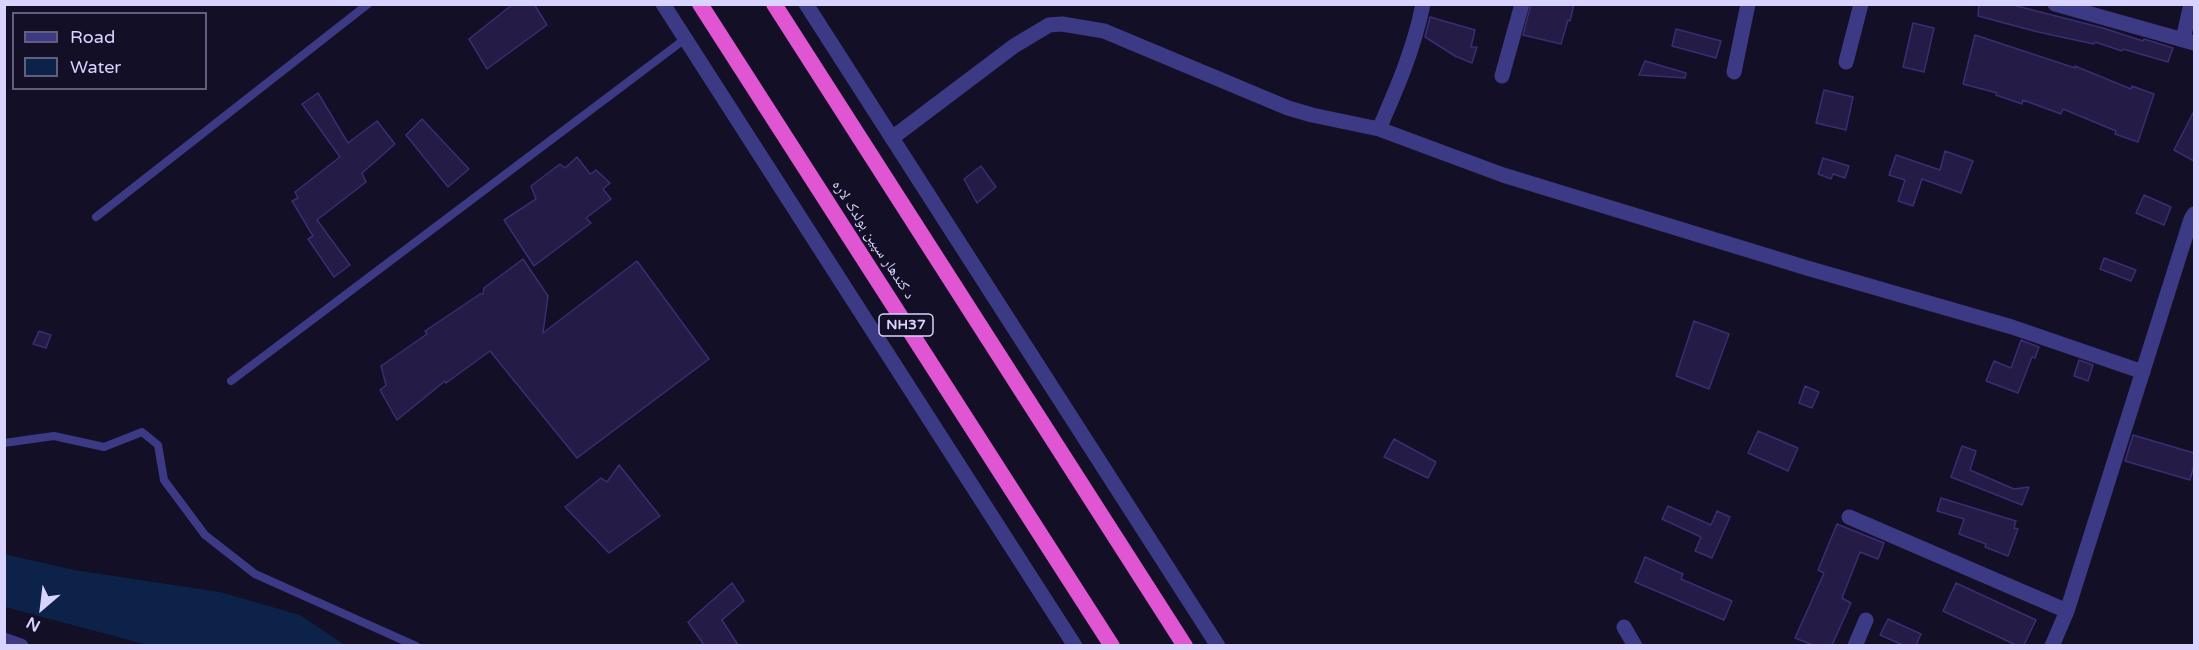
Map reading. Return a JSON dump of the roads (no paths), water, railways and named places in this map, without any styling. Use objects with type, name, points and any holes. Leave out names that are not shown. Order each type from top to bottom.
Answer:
[{"type":"highway","name":"د کندهار سپین بولدک لاره","points":[[700,4],[1112,645]]},
{"type":"highway","points":[[774,4],[1185,645]]},
{"type":"street","points":[[663,4],[1075,645]]},
{"type":"street","points":[[806,4],[1218,645]]},
{"type":"street","points":[[1379,129],[1408,60],[1418,30],[1423,4]]},
{"type":"street","points":[[1502,76],[1522,4]]},
{"type":"street","points":[[1734,72],[1748,4]]},
{"type":"street","points":[[1846,62],[1861,4]]},
{"type":"street","points":[[2055,4],[2079,8],[2189,41],[2191,4]]},
{"type":"street","points":[[892,138],[1014,46],[1049,25],[1062,24],[1104,31],[1288,108],[1379,129],[1503,175],[1807,268],[2012,327],[2143,372]]},
{"type":"street","points":[[2052,645],[2067,611],[2194,214]]},
{"type":"street","points":[[1849,517],[2067,611]]},
{"type":"street","points":[[1855,645],[1866,620]]},
{"type":"street","points":[[1624,627],[1635,645]]},
{"type":"street","points":[[4,640],[21,645]]},
{"type":"lane","points":[[96,216],[368,4]]},
{"type":"lane","points":[[231,381],[685,39]]},
{"type":"lane","points":[[4,443],[54,436],[104,447],[142,432],[158,445],[164,480],[205,535],[255,574],[416,645]]},
{"type":"water","points":[[4,554],[74,570],[220,592],[300,615],[345,645],[160,646],[144,644],[5,607]]}]
